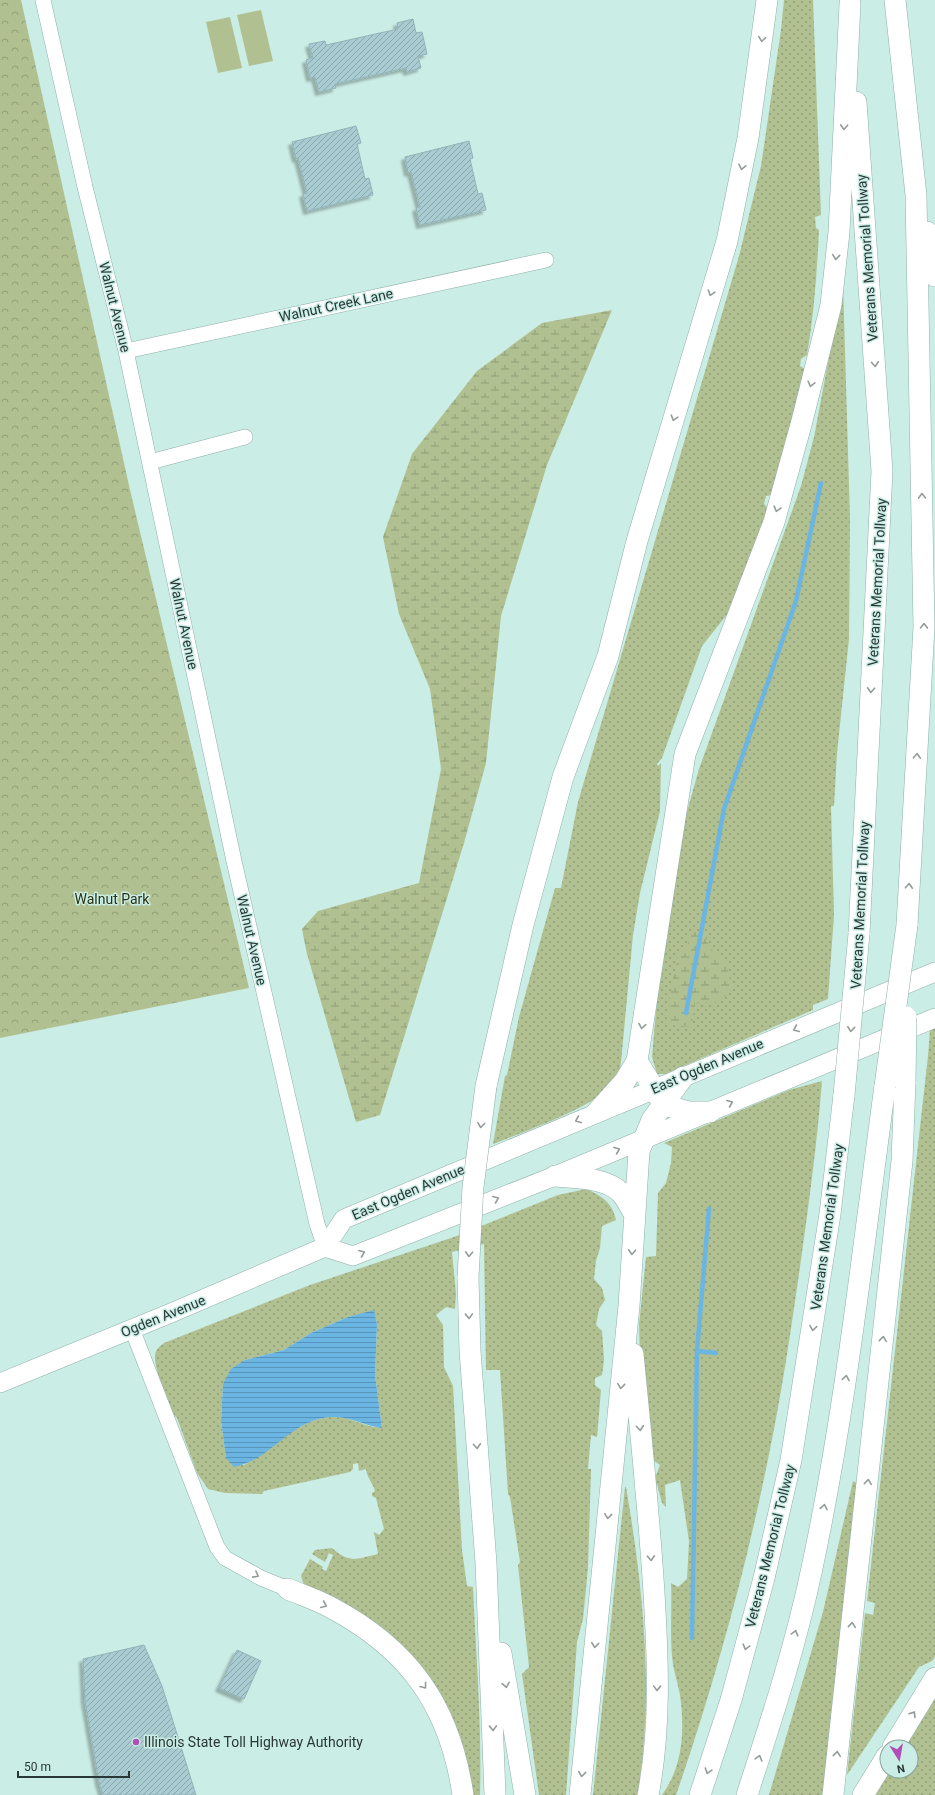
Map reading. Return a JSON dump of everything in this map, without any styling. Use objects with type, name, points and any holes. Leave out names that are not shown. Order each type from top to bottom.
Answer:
[{"type":"highway","points":[[495,1795],[486,1564],[470,1351],[468,1277],[473,1187],[486,1086],[523,925],[563,777],[608,656],[637,541],[727,241],[748,138],[768,0]]},
{"type":"highway","points":[[833,1794],[902,1161],[905,1082],[907,925],[924,627],[916,195],[895,0]]},
{"type":"highway","points":[[598,1112],[625,1081],[637,1061],[685,754],[774,522],[802,421],[831,305],[839,232],[850,2]]},
{"type":"highway","name":"Veterans Memorial Tollway","points":[[700,1795],[731,1700],[764,1578],[791,1460],[830,1214],[844,1095],[859,934],[882,471],[850,2]]},
{"type":"highway","points":[[912,156],[935,276]]},
{"type":"highway","points":[[747,1795],[785,1672],[812,1569],[830,1476],[849,1357],[907,925]]},
{"type":"highway","points":[[637,1061],[659,1097],[688,1112],[710,1112]]},
{"type":"highway","points":[[580,1795],[629,1306],[639,1151],[652,1120],[659,1097],[683,1077]]},
{"type":"highway","points":[[555,1176],[587,1177],[604,1183],[622,1193],[634,1213]]},
{"type":"highway","points":[[629,1306],[651,1547],[656,1642],[656,1726],[648,1795]]},
{"type":"highway","points":[[486,1564],[525,1795]]},
{"type":"highway","points":[[288,1589],[330,1607],[368,1631],[397,1655],[426,1687],[444,1720],[458,1765],[462,1795]]},
{"type":"highway","points":[[898,1739],[935,1678]]},
{"type":"highway","points":[[863,1795],[879,1769]]},
{"type":"main road","name":"East Ogden Avenue","points":[[683,1077],[935,972]]},
{"type":"main road","points":[[325,1247],[353,1256],[555,1176],[935,1018]]},
{"type":"main road","name":"East Ogden Avenue","points":[[325,1247],[344,1219],[598,1112],[659,1097]]},
{"type":"main road","name":"Ogden Avenue","points":[[0,1383],[325,1247]]},
{"type":"street","name":"Walnut Avenue","points":[[43,0],[85,187],[126,351],[234,861],[317,1224],[325,1247]]},
{"type":"street","name":"Walnut Creek Lane","points":[[126,351],[546,260]]},
{"type":"street","points":[[150,462],[245,437]]},
{"type":"street","points":[[132,1329],[210,1530],[218,1547],[225,1558],[261,1578],[288,1589]]},
{"type":"green space","name":"Walnut Park","points":[[0,0],[21,0],[130,490],[249,988],[0,1038]]},
{"type":"green space","points":[[784,0],[813,0],[821,215],[815,217],[816,228],[819,230],[813,309],[807,355],[801,359],[800,366],[805,369],[773,495],[766,496],[764,504],[769,509],[733,607],[702,646],[662,758],[657,764],[658,766],[661,763],[660,811],[640,893],[633,935],[621,1062],[618,1078],[608,1089],[595,1099],[579,1108],[493,1144],[505,1076],[507,1075],[519,1017],[555,888],[561,888],[578,802],[739,256],[761,166]]},
{"type":"green space","points":[[261,10],[273,61],[249,66],[237,15]]},
{"type":"green space","points":[[230,17],[242,68],[218,73],[206,22]]},
{"type":"green space","points":[[843,283],[850,519],[849,639],[837,753],[834,806],[831,806],[834,915],[828,999],[813,1005],[813,1010],[665,1074],[657,1074],[652,1057],[656,1010],[679,840],[699,769],[801,486],[814,437]]},
{"type":"green space","points":[[612,310],[547,465],[501,616],[486,763],[464,843],[380,1115],[356,1122],[307,954],[302,929],[318,911],[419,883],[441,769],[430,689],[399,614],[383,537],[412,454],[477,371],[542,323]]},
{"type":"green space","points":[[691,931],[704,934],[710,948],[727,964],[732,991],[715,1003],[695,1002],[692,1027],[669,1025],[670,994],[679,953],[688,943]]},
{"type":"green space","points":[[935,1028],[935,1657],[932,1661],[919,1667],[847,1775],[865,1613],[873,1615],[875,1603],[867,1601],[930,1030]]},
{"type":"green space","points":[[822,1081],[812,1178],[785,1367],[773,1436],[759,1502],[728,1628],[690,1754],[676,1795],[662,1795],[674,1772],[681,1747],[682,1708],[673,1666],[671,1647],[671,1583],[678,1587],[687,1579],[689,1541],[680,1480],[665,1485],[666,1507],[662,1503],[657,1484],[653,1483],[660,1465],[647,1456],[641,1396],[639,1325],[646,1257],[656,1256],[658,1193],[666,1183],[671,1163],[672,1147],[664,1143],[789,1090]]},
{"type":"green space","points":[[586,1189],[606,1200],[612,1209],[616,1220],[602,1226],[600,1248],[596,1261],[594,1279],[602,1288],[605,1300],[599,1309],[596,1325],[602,1331],[604,1360],[602,1375],[595,1378],[595,1385],[601,1390],[597,1437],[591,1435],[588,1469],[591,1469],[588,1568],[583,1619],[577,1642],[566,1795],[539,1795],[522,1674],[529,1667],[518,1565],[520,1562],[510,1497],[508,1494],[500,1370],[486,1370],[484,1244],[452,1252],[456,1294],[455,1309],[446,1307],[436,1315],[443,1325],[444,1367],[453,1386],[462,1550],[467,1586],[473,1587],[479,1717],[480,1795],[472,1795],[441,1703],[305,1588],[301,1576],[310,1559],[323,1567],[322,1569],[326,1571],[333,1555],[329,1553],[325,1562],[312,1554],[315,1550],[332,1548],[344,1556],[354,1559],[378,1554],[374,1532],[379,1535],[384,1529],[376,1498],[372,1496],[372,1493],[375,1491],[366,1469],[359,1471],[358,1463],[353,1464],[353,1469],[350,1472],[264,1491],[262,1494],[225,1493],[208,1489],[197,1473],[177,1418],[174,1415],[165,1393],[155,1362],[155,1355],[157,1349],[164,1343],[310,1285],[454,1237],[558,1195]],"holes":[[[374,1311],[377,1324],[375,1375],[382,1428],[369,1426],[339,1417],[319,1419],[296,1429],[244,1465],[226,1458],[221,1421],[223,1384],[245,1360],[284,1350],[311,1333],[348,1317]]]},
{"type":"green space","points":[[853,1481],[857,1483],[823,1795],[769,1795],[823,1612]]},
{"type":"green space","points":[[625,1487],[637,1559],[644,1631],[646,1694],[642,1766],[638,1795],[593,1795]]},
{"type":"green space","points":[[935,1699],[935,1795],[875,1795],[884,1779],[919,1779],[919,1739],[910,1739]]},
{"type":"water","points":[[374,1310],[377,1324],[375,1375],[382,1428],[339,1417],[317,1419],[293,1432],[259,1457],[234,1467],[226,1458],[221,1421],[223,1384],[231,1369],[245,1360],[284,1350],[311,1333],[348,1317]]},
{"type":"building","points":[[413,19],[416,33],[422,32],[427,54],[418,56],[421,68],[407,72],[406,68],[335,84],[336,88],[319,92],[315,77],[310,78],[306,60],[313,58],[309,44],[325,41],[326,45],[398,29],[397,23]]},
{"type":"building","points":[[356,126],[361,143],[357,144],[365,179],[369,178],[373,195],[307,211],[303,194],[307,193],[298,158],[296,159],[292,142]]},
{"type":"building","points":[[469,141],[473,158],[470,159],[478,194],[482,193],[486,210],[420,225],[416,208],[420,207],[411,172],[408,173],[405,157]]},
{"type":"building","name":"Illinois State Toll Highway Authority","points":[[144,1645],[162,1686],[196,1795],[103,1795],[99,1782],[85,1701],[83,1659]]},
{"type":"building","points":[[237,1650],[261,1661],[244,1699],[219,1688]]},
{"type":"waterway","points":[[686,1013],[724,809],[796,601],[821,483]]},
{"type":"waterway","points":[[692,1638],[697,1351],[709,1209]]},
{"type":"waterway","points":[[697,1351],[716,1353]]},
{"type":"place","name":"Illinois State Toll Highway Authority","points":[[136,1742]]}]
